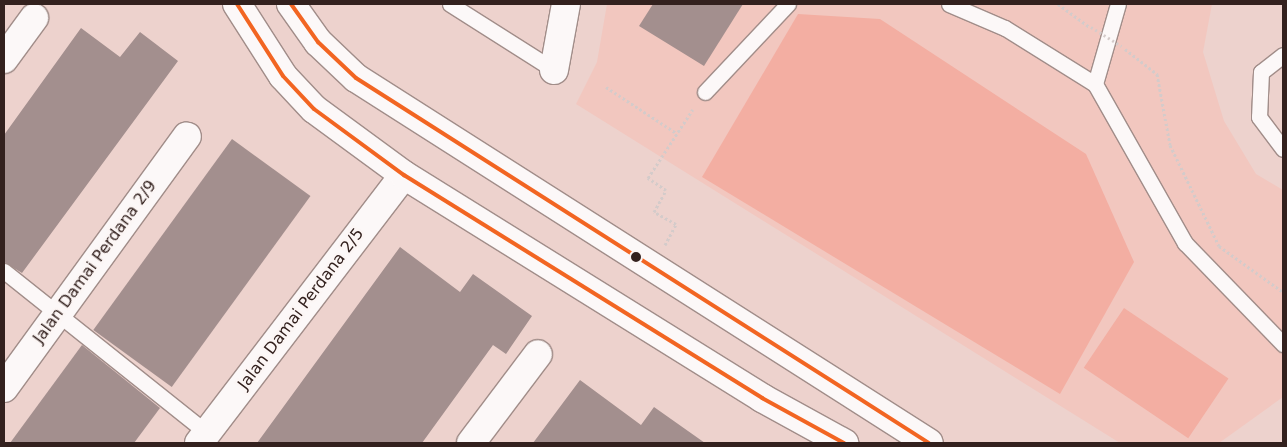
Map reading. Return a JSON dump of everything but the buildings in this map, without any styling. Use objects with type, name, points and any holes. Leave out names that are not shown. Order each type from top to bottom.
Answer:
[{"type":"main road","points":[[237,4],[283,76],[314,109],[404,175],[762,398],[844,443]]},
{"type":"main road","points":[[291,4],[318,42],[356,78],[929,443]]},
{"type":"main road","points":[[554,70],[566,4]]},
{"type":"main road","points":[[4,59],[34,18]]},
{"type":"main road","name":"Jalan Damai Perdana 2/9","points":[[4,388],[187,136]]},
{"type":"main road","name":"Jalan Damai Perdana 2/5","points":[[203,438],[404,175]]},
{"type":"main road","points":[[471,443],[538,354]]},
{"type":"lane","points":[[450,4],[554,70]]},
{"type":"lane","points":[[705,92],[788,4]]},
{"type":"lane","points":[[949,4],[1005,28],[1095,84],[1185,243],[1283,344]]},
{"type":"lane","points":[[1095,84],[1118,4]]},
{"type":"lane","points":[[1283,55],[1261,72],[1259,117],[1283,149]]},
{"type":"lane","points":[[4,271],[58,314],[203,438]]},
{"type":"lane","points":[[1262,324],[1283,327]]},
{"type":"path","points":[[1058,4],[1122,46],[1157,74],[1170,145],[1219,246],[1283,292]]},
{"type":"path","points":[[606,87],[676,133]]},
{"type":"path","points":[[676,224],[654,212],[666,190],[648,178],[676,133],[705,92]]},
{"type":"shaded area","points":[[607,4],[1212,4],[1203,52],[1224,121],[1256,174],[1283,190],[1283,397],[1219,443],[1120,443],[576,104],[597,62]]},
{"type":"shaded area","points":[[798,14],[880,19],[1086,154],[1134,262],[1060,394],[702,177]]},
{"type":"shaded area","points":[[1124,308],[1228,378],[1188,438],[1084,368]]},
{"type":"transit line","points":[[237,4],[283,76],[314,109],[404,175],[762,398],[844,443]]},
{"type":"transit line","points":[[291,4],[318,42],[356,78],[929,443]]}]
